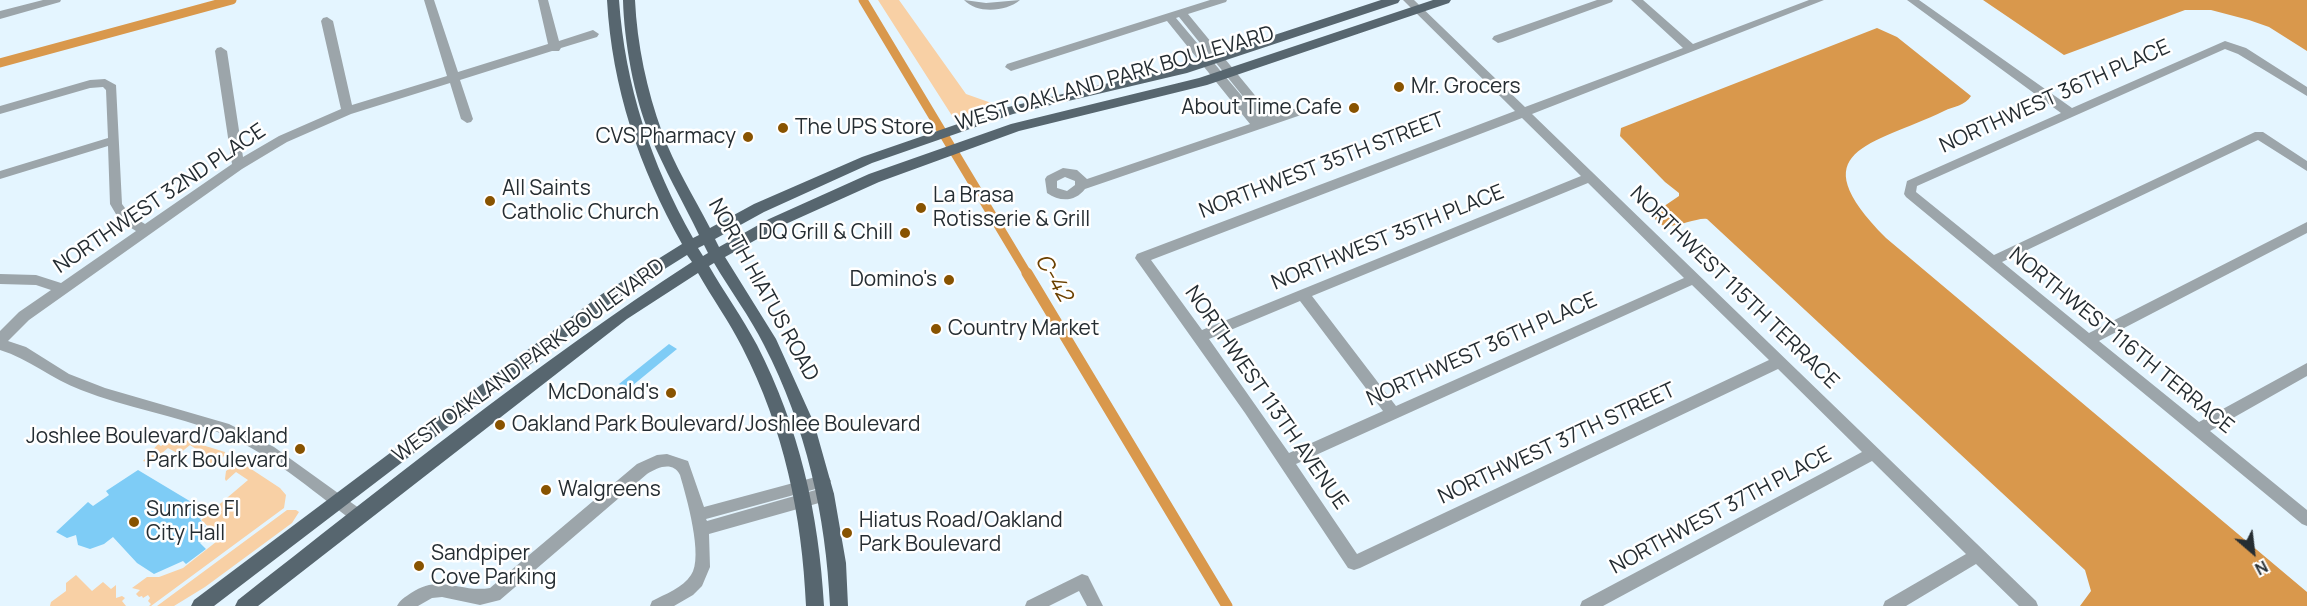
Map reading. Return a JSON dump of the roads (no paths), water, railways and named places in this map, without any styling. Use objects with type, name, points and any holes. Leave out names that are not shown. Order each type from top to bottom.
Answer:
[{"type":"main road","name":"NORTH HIATUS ROAD","points":[[612,0],[613,32],[632,119],[662,192],[700,264],[751,349],[786,429],[803,493],[814,575],[815,606]]},
{"type":"main road","name":"NORTH HIATUS ROAD","points":[[629,0],[631,33],[655,130],[705,237],[771,343],[806,423],[825,487],[837,563],[839,606]]},
{"type":"main road","name":"WEST OAKLAND PARK BOULEVARD","points":[[200,606],[607,298],[705,237],[810,183],[908,146],[1046,101],[1159,76],[1213,61],[1394,0]]},
{"type":"main road","name":"WEST OAKLAND PARK BOULEVARD","points":[[244,606],[357,516],[589,340],[700,264],[831,196],[983,138],[1047,118],[1224,75],[1413,5],[1445,0]]},
{"type":"street","points":[[0,15],[56,0]]},
{"type":"street","points":[[429,0],[467,119]]},
{"type":"street","points":[[543,0],[555,48]]},
{"type":"street","points":[[974,3],[995,6],[1015,0]]},
{"type":"street","points":[[1011,67],[1222,0]]},
{"type":"street","points":[[1498,39],[1608,0]]},
{"type":"street","points":[[1636,0],[1690,48]]},
{"type":"street","name":"NORTHWEST 35TH STREET","points":[[1142,258],[1522,111],[1819,0]]},
{"type":"street","points":[[1912,0],[2070,113]]},
{"type":"street","name":"NORTHWEST 115TH TERRACE","points":[[1413,5],[2030,606]]},
{"type":"street","points":[[1181,13],[1213,61],[1264,124]]},
{"type":"street","points":[[1169,17],[1213,61]]},
{"type":"street","points":[[327,21],[347,111]]},
{"type":"street","name":"NORTHWEST 32ND PLACE","points":[[0,342],[24,316],[238,166],[283,139],[347,111],[555,48],[593,34]]},
{"type":"street","name":"NORTHWEST 36TH PLACE","points":[[1910,194],[1911,184],[2225,45],[2242,51],[2307,92]]},
{"type":"street","points":[[221,51],[238,166]]},
{"type":"street","points":[[0,110],[90,84],[105,83],[112,88],[116,204],[125,218],[146,231]]},
{"type":"street","points":[[1082,186],[1296,112]]},
{"type":"street","points":[[1990,262],[2259,135],[2307,167]]},
{"type":"street","points":[[0,175],[114,140]]},
{"type":"street","name":"NORTHWEST 35TH PLACE","points":[[1201,336],[1304,296],[1591,177]]},
{"type":"street","name":"NORTHWEST 116TH TERRACE","points":[[1910,194],[1990,262],[2307,519]]},
{"type":"street","points":[[2088,340],[2307,227]]},
{"type":"street","name":"NORTHWEST 113TH AVENUE","points":[[1142,258],[1201,336],[1354,563]]},
{"type":"street","points":[[0,279],[36,280],[63,289]]},
{"type":"street","name":"NORTHWEST 36TH PLACE","points":[[1287,461],[1694,279]]},
{"type":"street","points":[[1304,296],[1393,413]]},
{"type":"street","points":[[0,342],[21,351],[64,378],[103,393],[224,428],[269,451],[357,516]]},
{"type":"street","name":"NORTHWEST 37TH STREET","points":[[1354,563],[1779,362]]},
{"type":"street","points":[[2198,430],[2307,369]]},
{"type":"street","name":"NORTHWEST 37TH PLACE","points":[[1588,606],[1872,454]]},
{"type":"street","points":[[405,606],[419,595],[433,591],[446,592],[468,602],[477,602],[494,595],[642,469],[660,460],[677,462],[685,469],[699,522],[704,567],[697,581],[682,593],[658,606]]},
{"type":"street","points":[[699,522],[825,487]]},
{"type":"street","points":[[1891,606],[1978,555]]},
{"type":"street","points":[[1032,606],[1082,581],[1095,606]]},
{"type":"waterway","points":[[0,63],[232,0]]},
{"type":"waterway","name":"C-42","points":[[863,0],[1028,275]]},
{"type":"waterway","name":"C-42","points":[[1027,273],[1227,606]]},
{"type":"place","name":"Mr. Grocers","points":[[1399,87]]},
{"type":"place","name":"About Time Cafe","points":[[1354,108]]},
{"type":"place","name":"The UPS Store","points":[[783,128]]},
{"type":"place","name":"CVS Pharmacy","points":[[748,137]]},
{"type":"place","name":"All Saints Catholic Church","points":[[490,201]]},
{"type":"place","name":"La Brasa Rotisserie & Grill","points":[[921,208]]},
{"type":"place","name":"DQ Grill & Chill","points":[[905,233]]},
{"type":"place","name":"Domino's","points":[[949,280]]},
{"type":"place","name":"Country Market","points":[[936,329]]},
{"type":"place","name":"McDonald's","points":[[671,393]]},
{"type":"place","name":"Oakland Park Boulevard/Joshlee Boulevard","points":[[500,425]]},
{"type":"place","name":"Joshlee Boulevard/Oakland Park Boulevard","points":[[300,449]]},
{"type":"place","name":"Walgreens","points":[[546,490]]},
{"type":"place","name":"Sunrise Fl City Hall","points":[[134,522]]},
{"type":"place","name":"Hiatus Road/Oakland Park Boulevard","points":[[847,533]]},
{"type":"place","name":"Sandpiper Cove Parking","points":[[419,566]]}]
